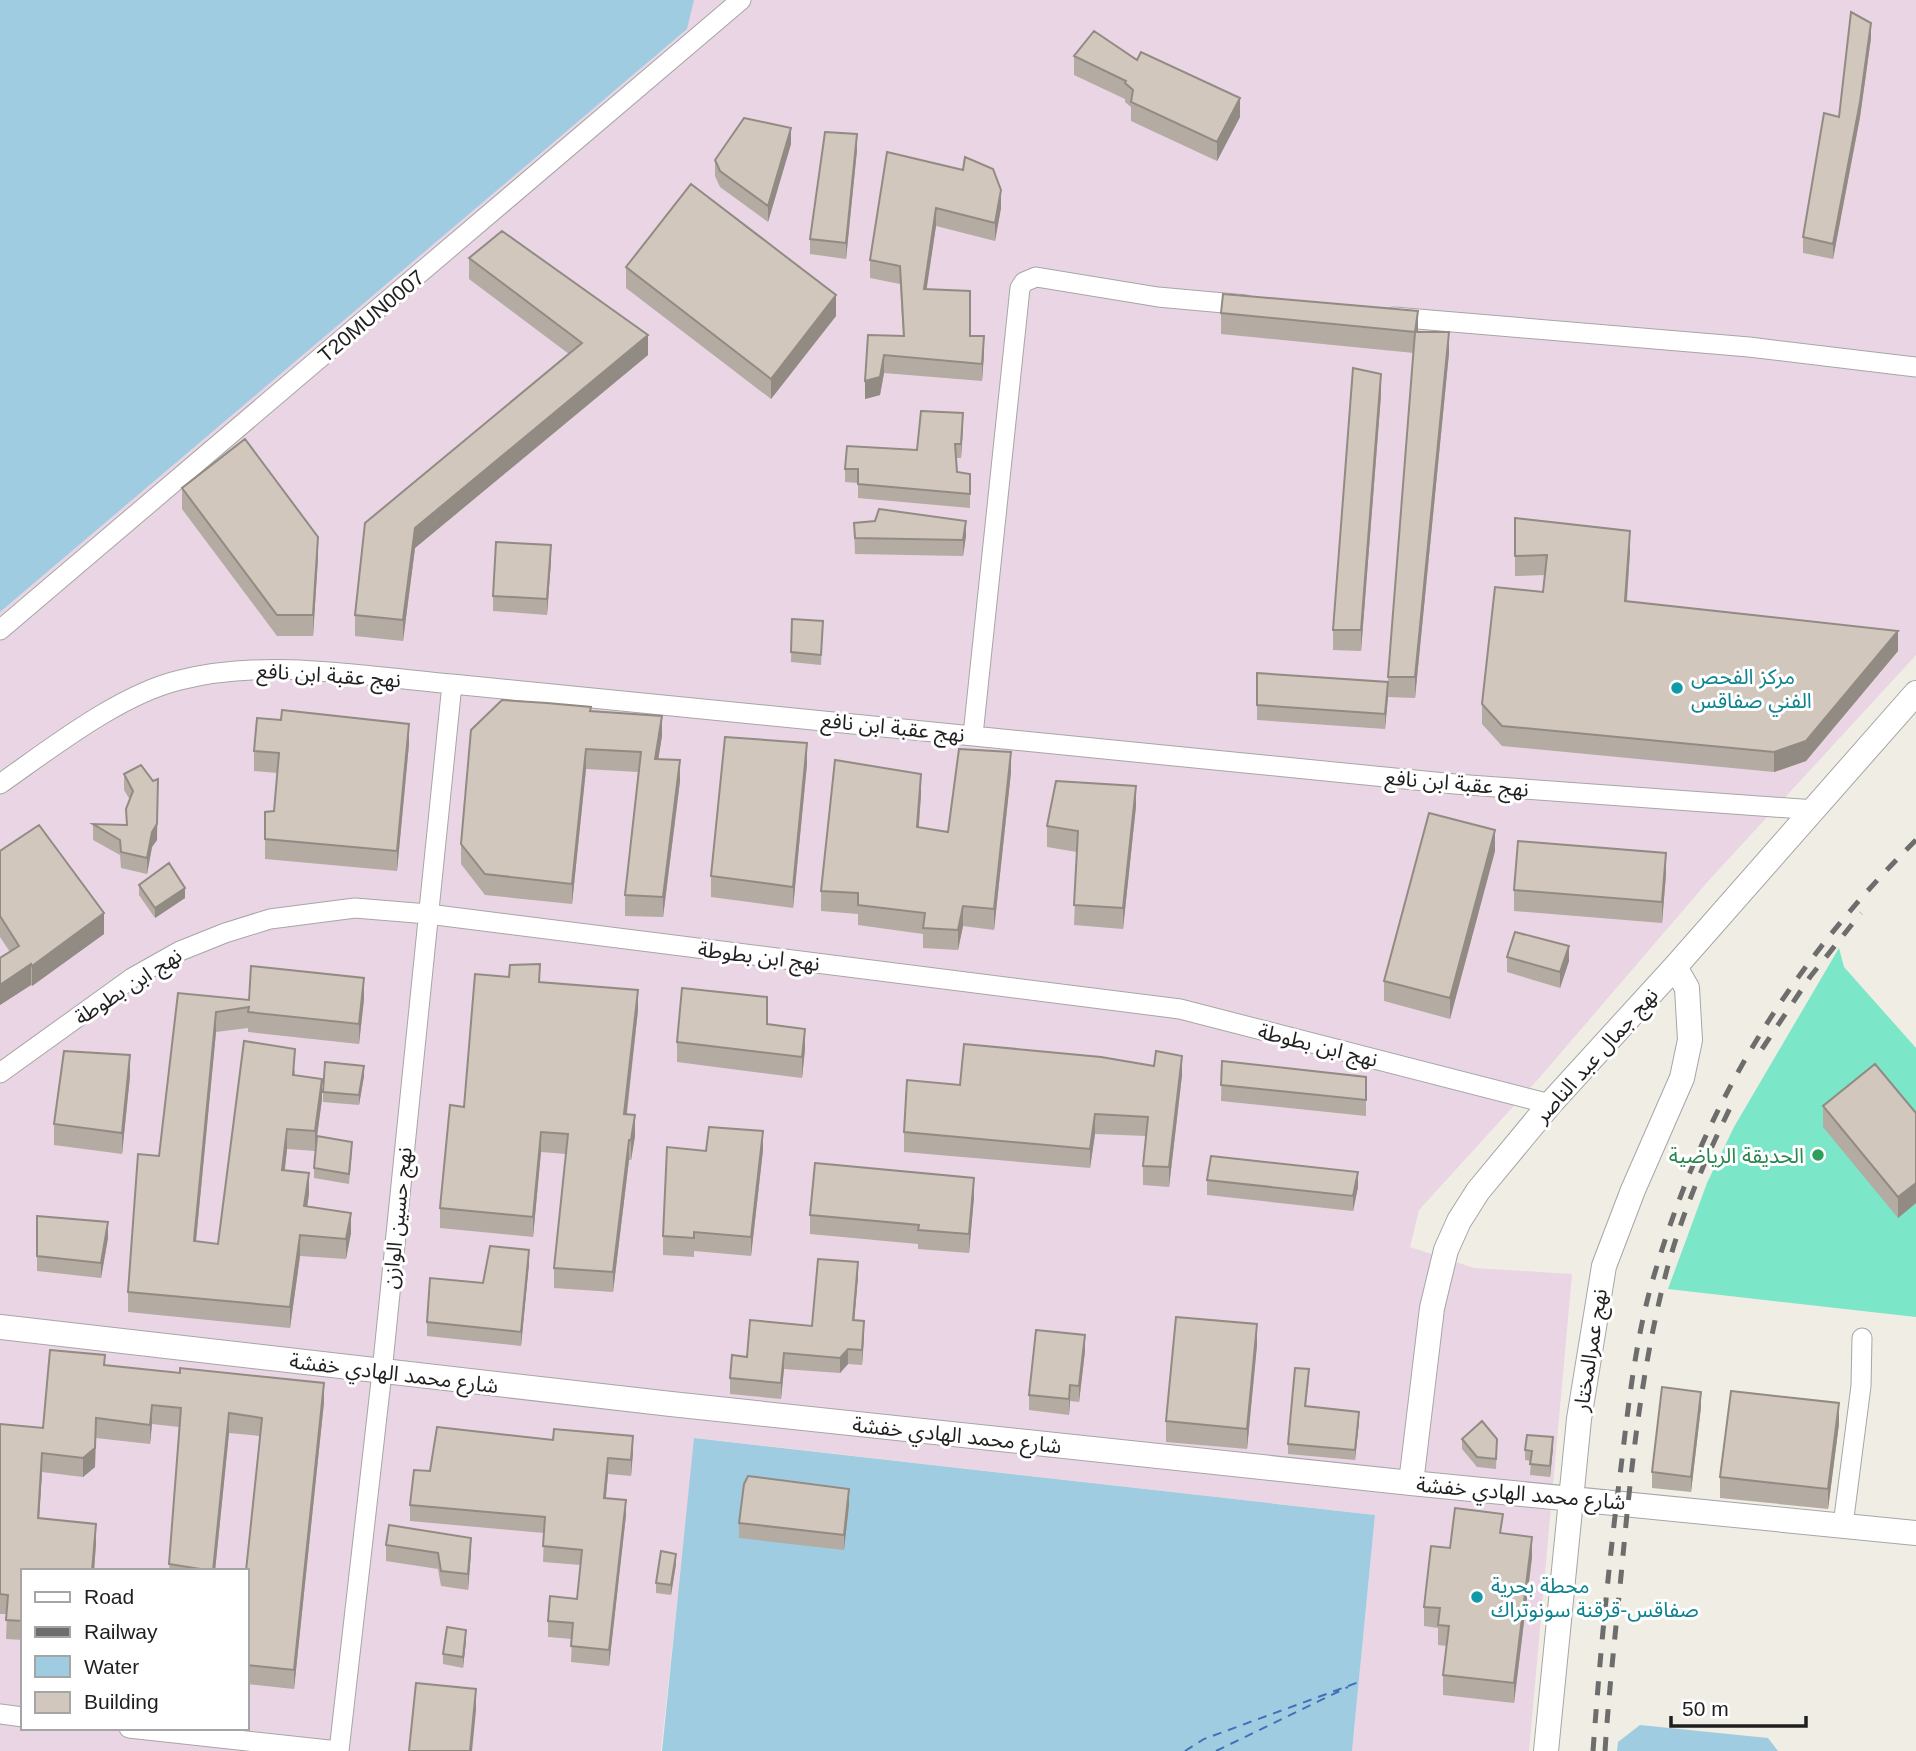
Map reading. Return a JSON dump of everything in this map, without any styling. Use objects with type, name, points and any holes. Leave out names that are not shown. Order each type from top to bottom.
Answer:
[{"type":"street","name":"T20MUN0007","points":[[0,630],[741,0]]},
{"type":"street","points":[[972,735],[1020,288],[1024,282],[1037,277],[1158,297],[1268,306]]},
{"type":"street","points":[[1379,316],[1749,347],[1916,367]]},
{"type":"street","name":"نهج عقبة ابن نافع","points":[[0,784],[61,741],[127,701],[177,680],[215,673],[267,670],[452,684],[1455,784],[1815,810]]},
{"type":"street","name":"نهج حسين الوازن","points":[[339,1751],[382,1372],[452,684]]},
{"type":"street","name":"نهج جمال عبد الناصر","points":[[1411,1483],[1432,1308],[1446,1250],[1459,1221],[1478,1191],[1550,1104],[1815,810],[1916,692]]},
{"type":"street","name":"نهج ابن بطوطة","points":[[0,1073],[132,978],[180,951],[270,919],[355,908],[428,914],[1180,1009],[1550,1104]]},
{"type":"street","name":"نهج عمرالمختار","points":[[1546,1751],[1578,1419],[1604,1266],[1633,1190],[1682,1078],[1690,1040],[1687,988],[1675,967]]},
{"type":"street","name":"شارع محمد الهادي خفشة","points":[[0,1327],[382,1372],[1411,1483],[1916,1533]]},
{"type":"street","points":[[1843,1525],[1861,1385],[1862,1338]]},
{"type":"street","points":[[0,1714],[21,1717]]},
{"type":"street","points":[[147,1730],[339,1751]]},
{"type":"shaded area","points":[[0,0],[1916,0],[1916,655],[1710,879],[1540,1077],[1419,1210],[1410,1247],[1474,1268],[1572,1274],[1529,1751],[1352,1751],[1375,1515],[695,1438],[661,1751],[0,1751]]},
{"type":"green space","name":"الحديقة الرياضية","points":[[1839,948],[1844,967],[1916,1048],[1916,1317],[1668,1289],[1707,1183],[1734,1127]]},
{"type":"water","points":[[0,0],[694,0],[687,29],[0,612]]},
{"type":"water","points":[[694,1438],[1375,1515],[1352,1751],[662,1751]]},
{"type":"water","points":[[1640,1725],[1768,1738],[1778,1751],[1617,1751],[1618,1742]]},
{"type":"building","points":[[1851,12],[1871,23],[1860,102],[1833,244],[1803,237],[1824,113],[1839,117]]},
{"type":"building","points":[[1094,31],[1137,60],[1141,52],[1240,98],[1217,142],[1131,102],[1133,90],[1126,81],[1074,56]]},
{"type":"building","points":[[744,118],[791,128],[768,206],[720,171],[715,160]]},
{"type":"building","points":[[825,132],[857,134],[846,243],[810,239]]},
{"type":"building","points":[[887,152],[963,170],[965,157],[993,169],[1001,190],[995,223],[936,208],[924,289],[970,291],[970,336],[984,336],[982,364],[884,355],[880,377],[865,381],[868,335],[904,336],[900,266],[870,260]]},
{"type":"building","points":[[691,184],[836,295],[771,379],[626,267]]},
{"type":"building","points":[[502,231],[648,335],[415,528],[403,620],[355,615],[365,523],[582,343],[469,258]]},
{"type":"building","points":[[1223,294],[1418,311],[1415,332],[1221,313]]},
{"type":"building","points":[[1415,332],[1449,332],[1415,677],[1388,677]]},
{"type":"building","points":[[1353,368],[1381,374],[1361,630],[1333,630]]},
{"type":"building","points":[[921,411],[963,413],[961,444],[955,444],[957,472],[970,474],[970,494],[858,484],[858,469],[845,469],[847,446],[917,450]]},
{"type":"building","points":[[245,439],[318,537],[313,615],[277,615],[182,488]]},
{"type":"building","points":[[879,509],[966,521],[963,540],[855,538],[854,523],[875,521]]},
{"type":"building","name":"مركز الفحص الفني صفاقس","points":[[1515,518],[1630,531],[1625,601],[1898,631],[1806,741],[1774,752],[1502,726],[1482,704],[1495,587],[1543,592],[1547,555],[1515,556]]},
{"type":"building","points":[[496,542],[551,545],[547,599],[493,596]]},
{"type":"building","points":[[792,619],[823,621],[821,655],[791,652]]},
{"type":"building","points":[[1257,673],[1388,682],[1385,714],[1257,705]]},
{"type":"building","points":[[502,700],[591,707],[590,711],[662,716],[655,759],[680,760],[663,897],[625,895],[641,752],[586,749],[572,884],[485,874],[461,844],[471,730]]},
{"type":"building","points":[[282,710],[409,724],[397,851],[265,839],[265,812],[274,811],[279,753],[254,751],[257,718],[281,720]]},
{"type":"building","points":[[725,737],[807,743],[793,887],[711,876]]},
{"type":"building","points":[[959,749],[1011,752],[994,909],[963,906],[958,930],[923,928],[925,913],[858,905],[858,893],[821,891],[835,760],[921,774],[917,827],[948,832]]},
{"type":"building","points":[[141,765],[153,781],[158,779],[157,824],[152,832],[147,858],[121,852],[120,840],[93,824],[127,825],[126,809],[133,791],[124,774]]},
{"type":"building","points":[[1056,781],[1136,786],[1123,908],[1074,905],[1078,831],[1047,826]]},
{"type":"building","points":[[1429,813],[1495,830],[1450,998],[1384,981]]},
{"type":"building","points":[[39,825],[104,913],[32,966],[31,964],[0,985],[0,958],[19,946],[0,916],[0,851]]},
{"type":"building","points":[[1518,841],[1666,853],[1662,902],[1514,890]]},
{"type":"building","points":[[169,863],[185,888],[155,908],[139,885]]},
{"type":"building","points":[[1515,932],[1569,946],[1560,972],[1507,957]]},
{"type":"building","points":[[540,964],[539,982],[638,990],[624,1114],[635,1115],[629,1140],[613,1272],[554,1268],[568,1134],[541,1132],[533,1217],[440,1208],[450,1105],[464,1107],[475,974],[509,977],[510,965]]},
{"type":"building","points":[[251,966],[364,978],[359,1024],[248,1012],[249,1007],[216,1012],[194,1241],[218,1244],[244,1041],[295,1049],[293,1075],[322,1079],[315,1131],[287,1129],[282,1170],[309,1173],[304,1206],[351,1213],[346,1239],[300,1235],[290,1307],[128,1292],[138,1154],[159,1156],[178,993],[249,1000]]},
{"type":"building","points":[[682,988],[767,997],[767,1024],[805,1029],[802,1057],[677,1042]]},
{"type":"building","points":[[964,1044],[1101,1057],[1154,1066],[1156,1051],[1182,1056],[1169,1167],[1143,1166],[1148,1117],[1095,1114],[1090,1149],[904,1132],[907,1080],[960,1085]]},
{"type":"building","points":[[64,1051],[130,1055],[122,1133],[54,1124]]},
{"type":"building","points":[[1222,1061],[1366,1077],[1366,1100],[1221,1085]]},
{"type":"building","points":[[325,1062],[364,1066],[359,1095],[323,1092]]},
{"type":"building","points":[[1875,1064],[1916,1113],[1916,1183],[1898,1197],[1823,1106]]},
{"type":"building","points":[[709,1127],[763,1131],[751,1237],[694,1232],[694,1238],[663,1236],[667,1147],[706,1151]]},
{"type":"building","points":[[317,1136],[352,1142],[349,1174],[314,1168]]},
{"type":"building","points":[[1211,1156],[1358,1172],[1353,1196],[1207,1180]]},
{"type":"building","points":[[815,1163],[974,1178],[969,1234],[918,1230],[919,1225],[810,1215]]},
{"type":"building","points":[[37,1216],[108,1222],[101,1263],[37,1256]]},
{"type":"building","points":[[490,1246],[529,1250],[521,1332],[427,1322],[430,1278],[483,1283]]},
{"type":"building","points":[[818,1259],[858,1262],[853,1320],[864,1321],[862,1350],[848,1349],[840,1358],[784,1353],[781,1383],[730,1378],[732,1355],[747,1357],[750,1320],[812,1326]]},
{"type":"building","points":[[1176,1317],[1257,1324],[1247,1429],[1166,1421]]},
{"type":"building","points":[[1036,1330],[1085,1335],[1079,1386],[1070,1385],[1069,1399],[1029,1395]]},
{"type":"building","points":[[50,1350],[105,1355],[104,1365],[180,1373],[180,1368],[324,1383],[294,1670],[248,1665],[246,1569],[262,1418],[229,1413],[213,1569],[169,1564],[181,1408],[152,1405],[150,1425],[96,1418],[95,1448],[83,1458],[42,1453],[38,1518],[96,1524],[92,1569],[21,1569],[21,1621],[6,1620],[8,1595],[0,1594],[0,1424],[43,1428]]},
{"type":"building","points":[[1295,1368],[1309,1369],[1305,1406],[1359,1412],[1355,1450],[1288,1444]]},
{"type":"building","points":[[1662,1387],[1701,1392],[1691,1477],[1652,1472]]},
{"type":"building","points":[[1731,1391],[1839,1403],[1828,1489],[1720,1477]]},
{"type":"building","points":[[1482,1421],[1497,1439],[1496,1459],[1477,1457],[1462,1439]]},
{"type":"building","points":[[437,1427],[553,1440],[554,1429],[633,1436],[631,1460],[608,1458],[604,1498],[626,1500],[609,1650],[571,1646],[573,1623],[548,1621],[550,1596],[577,1599],[582,1550],[543,1546],[545,1517],[410,1505],[414,1470],[430,1471]]},
{"type":"building","points":[[1527,1435],[1553,1437],[1550,1466],[1530,1464],[1532,1451],[1525,1450]]},
{"type":"building","points":[[748,1476],[849,1489],[844,1535],[739,1523],[744,1484]]},
{"type":"building","name":"محطة بحرية صفاقس-قرقنة سونوتراك","points":[[1455,1508],[1503,1514],[1500,1533],[1532,1537],[1514,1683],[1443,1675],[1449,1626],[1438,1625],[1440,1608],[1424,1607],[1431,1546],[1450,1548]]},
{"type":"building","points":[[389,1525],[471,1538],[468,1574],[441,1571],[438,1553],[386,1545]]},
{"type":"building","points":[[661,1551],[676,1554],[671,1585],[656,1583]]},
{"type":"building","points":[[447,1627],[466,1630],[463,1657],[443,1654]]},
{"type":"building","points":[[416,1683],[476,1689],[470,1751],[409,1751]]},
{"type":"ferry route","points":[[1185,1751],[1204,1739],[1359,1682]]},
{"type":"ferry route","points":[[1216,1751],[1348,1687]]},
{"type":"railway","points":[[1593,1751],[1609,1573],[1634,1367],[1649,1293],[1676,1207],[1727,1092],[1792,986],[1871,887],[1916,840]]},
{"type":"railway","points":[[1762,1049],[1810,977],[1861,913]]},
{"type":"railway","points":[[1605,1751],[1629,1493],[1649,1349],[1678,1233],[1703,1167],[1732,1104]]},
{"type":"place","name":"مركز الفحص الفني صفاقس","points":[[1677,688]]},
{"type":"place","name":"الحديقة الرياضية","points":[[1818,1155]]},
{"type":"place","name":"محطة بحرية صفاقس-قرقنة سونوتراك","points":[[1477,1597]]}]
